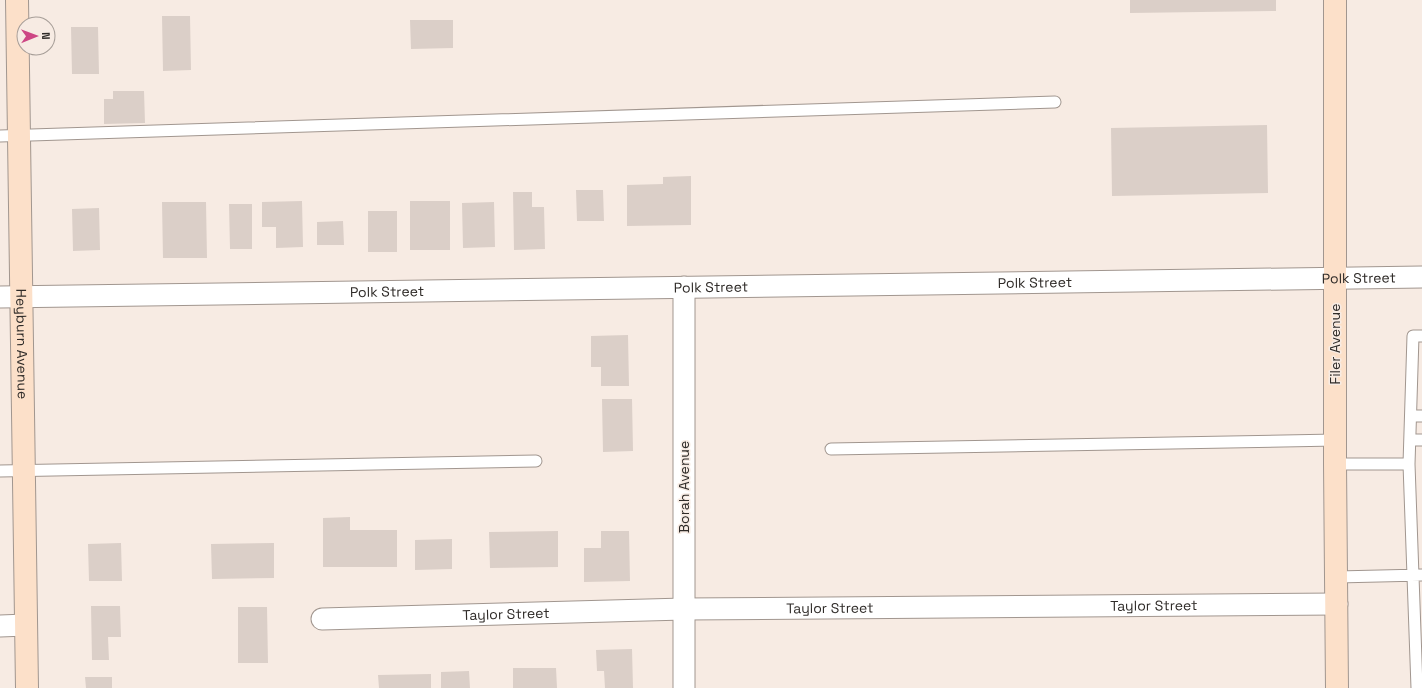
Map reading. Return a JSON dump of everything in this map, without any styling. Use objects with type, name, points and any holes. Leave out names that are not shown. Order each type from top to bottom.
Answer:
[{"type":"street","name":"Heyburn Avenue","points":[[17,0],[10,135],[22,296],[28,688]]},
{"type":"street","name":"Filer Avenue","points":[[1335,0],[1335,464],[1337,688]]},
{"type":"street","name":"Polk Street","points":[[0,297],[1422,277]]},
{"type":"street","name":"Borah Avenue","points":[[684,287],[684,688]]},
{"type":"street","name":"Taylor Street","points":[[322,618],[684,609],[1337,604]]},
{"type":"street","points":[[0,626],[26,625]]},
{"type":"lane","points":[[10,135],[1055,102]]},
{"type":"lane","points":[[1417,688],[1419,662],[1418,575],[1409,464],[1410,440],[1416,416],[1413,336],[1422,336]]},
{"type":"lane","points":[[831,449],[1336,440]]},
{"type":"lane","points":[[1410,440],[1422,440]]},
{"type":"lane","points":[[0,471],[536,461]]},
{"type":"lane","points":[[1335,464],[1409,464]]},
{"type":"lane","points":[[1337,577],[1418,575]]},
{"type":"building","points":[[1130,0],[1276,0],[1276,11],[1130,13]]},
{"type":"building","points":[[162,16],[190,16],[191,70],[163,71]]},
{"type":"building","points":[[410,20],[453,20],[453,48],[411,49]]},
{"type":"building","points":[[71,27],[98,27],[99,74],[72,74]]},
{"type":"building","points":[[113,91],[144,91],[145,123],[104,124],[104,99],[113,99]]},
{"type":"building","points":[[1267,125],[1268,193],[1112,196],[1111,128]]},
{"type":"building","points":[[691,176],[691,225],[627,226],[627,185],[663,184],[663,177]]},
{"type":"building","points":[[576,190],[603,190],[604,221],[577,221]]},
{"type":"building","points":[[513,192],[532,192],[532,207],[544,207],[545,249],[514,250]]},
{"type":"building","points":[[302,201],[303,247],[276,248],[276,227],[262,227],[262,202]]},
{"type":"building","points":[[410,201],[450,201],[450,250],[410,250]]},
{"type":"building","points":[[162,202],[206,202],[207,258],[163,258]]},
{"type":"building","points":[[494,202],[495,247],[463,248],[462,203]]},
{"type":"building","points":[[229,204],[252,204],[252,249],[230,249]]},
{"type":"building","points":[[99,208],[100,250],[73,251],[72,209]]},
{"type":"building","points":[[368,211],[397,211],[397,252],[368,252]]},
{"type":"building","points":[[343,221],[344,245],[317,245],[317,222]]},
{"type":"building","points":[[628,335],[629,386],[601,386],[601,367],[591,367],[591,336]]},
{"type":"building","points":[[602,399],[632,399],[633,451],[603,452]]},
{"type":"building","points":[[350,517],[350,530],[397,530],[397,567],[323,567],[323,518]]},
{"type":"building","points":[[558,531],[558,567],[490,568],[489,532]]},
{"type":"building","points":[[601,531],[629,531],[630,581],[584,582],[584,548],[601,548]]},
{"type":"building","points":[[452,539],[452,569],[415,570],[415,540]]},
{"type":"building","points":[[121,543],[122,581],[89,581],[88,544]]},
{"type":"building","points":[[274,543],[274,578],[212,579],[211,544]]},
{"type":"building","points":[[91,606],[120,606],[121,637],[108,637],[109,660],[92,660]]},
{"type":"building","points":[[238,607],[267,607],[268,663],[238,663]]},
{"type":"building","points":[[632,649],[633,688],[605,688],[604,671],[597,671],[596,650]]},
{"type":"building","points":[[513,668],[556,668],[557,688],[513,688]]},
{"type":"building","points":[[469,671],[470,688],[441,688],[441,672]]},
{"type":"building","points":[[431,674],[431,688],[379,688],[378,675]]},
{"type":"building","points":[[85,677],[112,677],[112,688],[86,688]]}]
